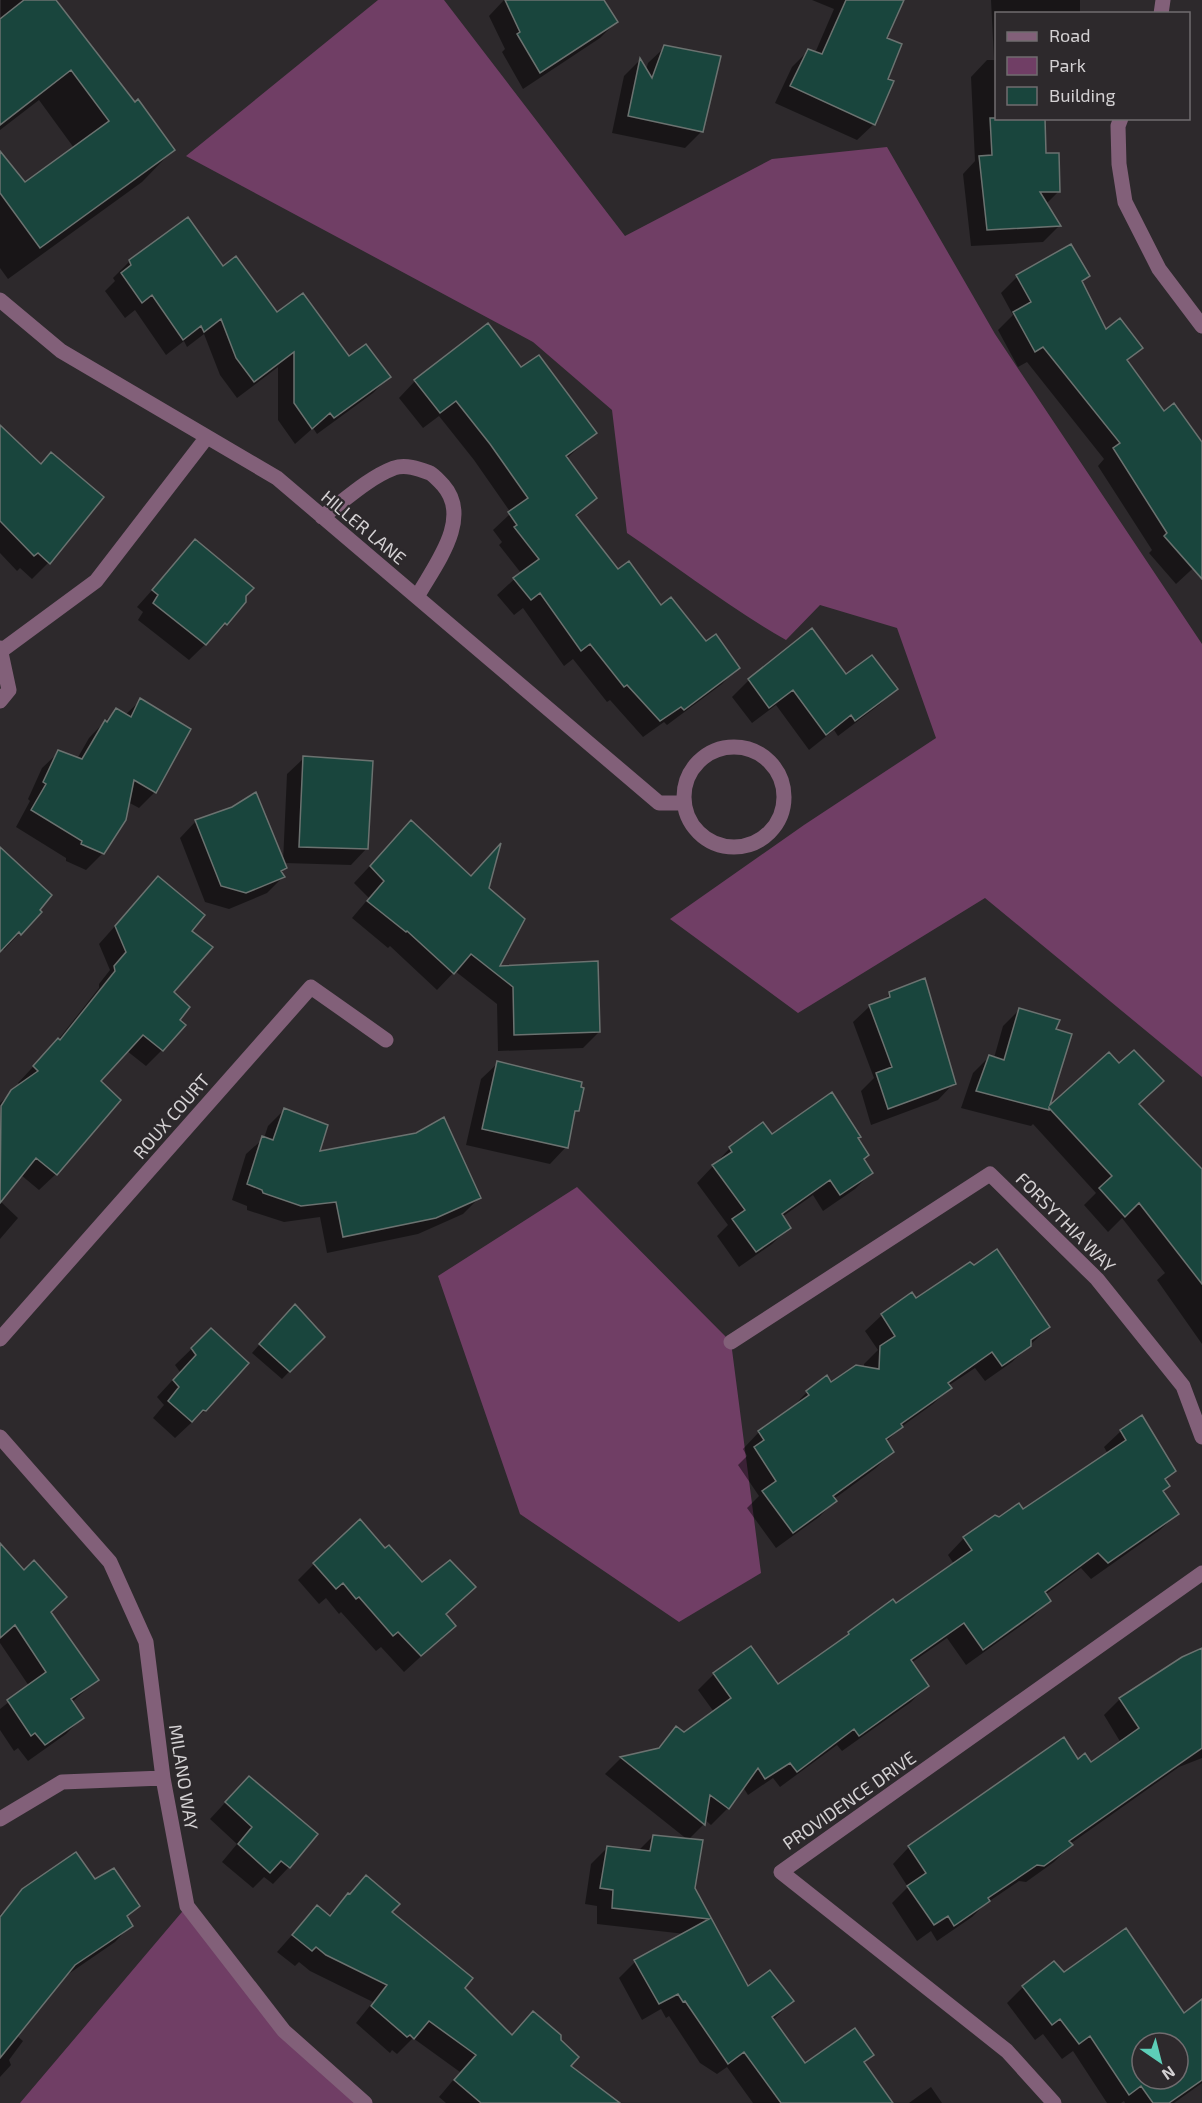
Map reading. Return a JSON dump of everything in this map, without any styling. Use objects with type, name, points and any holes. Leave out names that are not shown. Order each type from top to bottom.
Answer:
[{"type":"street","points":[[1120,120],[1118,126],[1119,164],[1125,202],[1159,269],[1202,326]]},
{"type":"street","name":"HILLER LANE","points":[[0,300],[61,351],[277,478],[659,803],[684,803]]},
{"type":"street","points":[[0,701],[9,690],[0,649],[96,581],[207,437]]},
{"type":"street","points":[[322,517],[369,483],[396,467],[416,467],[434,475],[449,492],[455,514],[450,537],[417,597]]},
{"type":"street","points":[[729,747],[748,749],[766,758],[779,773],[784,792],[782,812],[773,829],[758,842],[739,848],[719,846],[702,837],[689,821],[684,803],[686,783],[695,765],[710,753],[729,747]]},
{"type":"street","name":"ROUX COURT","points":[[0,1339],[311,987],[386,1040]]},
{"type":"street","name":"FORSYTHIA WAY","points":[[731,1342],[990,1174],[1097,1279],[1183,1386],[1202,1437]]},
{"type":"street","name":"MILANO WAY","points":[[0,1437],[110,1562],[146,1642],[163,1778],[187,1906],[284,2031],[365,2103]]},
{"type":"street","name":"PROVIDENCE DRIVE","points":[[1054,2103],[1007,2051],[781,1872],[1202,1573]]},
{"type":"street","points":[[0,1819],[62,1782],[163,1778]]},
{"type":"green space","points":[[378,0],[444,0],[625,236],[772,159],[887,147],[995,334],[1202,644],[1202,1077],[985,898],[798,1013],[670,919],[804,825],[936,738],[897,628],[820,605],[786,640],[725,602],[627,533],[612,410],[533,342],[186,156]]},
{"type":"green space","points":[[577,1187],[731,1342],[761,1573],[679,1622],[520,1514],[438,1276]]},
{"type":"green space","points":[[187,1906],[284,2031],[365,2103],[20,2103]]},
{"type":"building","points":[[24,0],[56,0],[135,102],[138,99],[175,150],[40,248],[0,193],[0,151],[25,182],[109,121],[71,70],[0,125],[0,19]]},
{"type":"building","points":[[505,0],[604,0],[618,22],[540,73],[517,34],[520,32]]},
{"type":"building","points":[[846,0],[904,0],[887,38],[902,44],[888,79],[894,81],[875,125],[790,86],[808,49],[822,54]]},
{"type":"building","points":[[664,45],[721,56],[703,132],[628,116],[640,58],[652,78]]},
{"type":"building","points":[[990,118],[995,118],[995,120],[1045,120],[1046,153],[1059,153],[1060,192],[1040,192],[1061,226],[987,230],[979,156],[992,155]]},
{"type":"building","points":[[188,217],[223,266],[236,256],[277,312],[303,293],[349,356],[366,344],[391,377],[334,418],[330,413],[312,429],[294,403],[294,352],[254,382],[236,358],[221,319],[204,332],[201,326],[183,340],[152,295],[142,303],[121,273],[131,265],[129,260]]},
{"type":"building","points":[[1071,244],[1090,276],[1082,281],[1106,329],[1120,318],[1143,348],[1127,360],[1164,411],[1174,403],[1202,442],[1202,579],[1164,536],[1167,533],[1113,448],[1120,443],[1043,347],[1035,352],[1013,312],[1031,302],[1016,275]]},
{"type":"building","points":[[488,323],[521,367],[539,355],[597,433],[566,456],[597,498],[576,515],[618,569],[629,561],[661,605],[671,597],[706,641],[716,634],[740,668],[684,710],[681,707],[660,721],[627,685],[624,687],[590,644],[581,651],[540,593],[531,600],[513,578],[539,559],[514,527],[517,525],[508,512],[528,498],[456,401],[440,413],[414,380]]},
{"type":"building","points":[[0,425],[41,464],[51,452],[104,497],[50,564],[38,553],[34,556],[0,521]]},
{"type":"building","points":[[195,539],[254,588],[227,625],[225,623],[206,645],[153,603],[158,595],[152,590]]},
{"type":"building","points":[[812,628],[846,674],[872,655],[898,689],[855,721],[851,715],[826,735],[793,690],[769,708],[748,679]]},
{"type":"building","points":[[140,698],[191,729],[156,793],[134,780],[126,820],[104,854],[81,844],[82,841],[31,810],[46,784],[43,782],[58,750],[82,759],[105,720],[107,722],[116,708],[131,717]]},
{"type":"building","points":[[303,756],[373,761],[368,849],[299,847]]},
{"type":"building","points":[[256,792],[287,868],[281,871],[285,877],[246,893],[221,886],[195,820],[232,807]]},
{"type":"building","points":[[411,820],[471,876],[501,843],[489,888],[525,919],[500,966],[598,961],[600,1032],[514,1035],[513,987],[471,954],[454,974],[407,931],[367,901],[384,881],[370,866]]},
{"type":"building","points":[[0,847],[52,895],[40,910],[42,912],[21,935],[19,932],[0,952]]},
{"type":"building","points":[[158,876],[205,915],[192,931],[213,947],[174,992],[190,1007],[180,1020],[186,1025],[163,1051],[143,1035],[101,1081],[121,1100],[57,1175],[36,1158],[0,1203],[1,1106],[11,1090],[38,1071],[33,1066],[58,1038],[60,1040],[115,971],[114,966],[126,952],[115,926]]},
{"type":"building","points":[[925,978],[956,1084],[888,1109],[876,1073],[892,1067],[869,1005],[890,997],[889,992]]},
{"type":"building","points":[[1019,1008],[1060,1020],[1056,1029],[1072,1034],[1050,1105],[1109,1052],[1119,1063],[1134,1050],[1164,1081],[1139,1104],[1202,1169],[1202,1284],[1139,1203],[1125,1217],[1099,1188],[1112,1176],[1049,1108],[1049,1110],[976,1091],[989,1055],[1004,1060]]},
{"type":"building","points":[[497,1061],[582,1082],[581,1087],[584,1088],[579,1111],[575,1111],[568,1148],[482,1129]]},
{"type":"building","points":[[832,1092],[861,1137],[858,1138],[869,1155],[864,1159],[873,1173],[840,1195],[830,1180],[782,1214],[791,1228],[756,1252],[732,1219],[745,1210],[712,1165],[732,1152],[729,1147],[763,1122],[772,1134]]},
{"type":"building","points":[[284,1108],[328,1125],[320,1151],[416,1133],[444,1117],[481,1198],[436,1218],[343,1237],[336,1202],[301,1206],[263,1193],[262,1190],[247,1184],[262,1136],[273,1140]]},
{"type":"building","points":[[997,1249],[1050,1327],[1031,1340],[1031,1346],[1002,1366],[992,1352],[948,1383],[952,1388],[901,1424],[903,1427],[886,1439],[894,1452],[833,1496],[837,1501],[793,1533],[762,1491],[776,1481],[754,1447],[764,1440],[758,1431],[809,1395],[806,1391],[827,1375],[831,1382],[856,1365],[879,1369],[880,1346],[895,1336],[881,1314],[912,1292],[916,1298],[970,1262],[974,1265]]},
{"type":"building","points":[[295,1304],[325,1337],[290,1372],[259,1344]]},
{"type":"building","points":[[211,1328],[249,1363],[206,1411],[203,1410],[192,1422],[168,1401],[179,1387],[173,1380],[196,1355],[191,1348]]},
{"type":"building","points":[[1142,1415],[1176,1471],[1165,1479],[1170,1486],[1163,1491],[1179,1514],[1108,1563],[1098,1553],[1045,1592],[1051,1601],[983,1650],[964,1623],[911,1660],[929,1686],[859,1736],[854,1729],[797,1772],[790,1763],[765,1779],[758,1768],[729,1809],[710,1795],[705,1825],[620,1757],[659,1748],[676,1726],[684,1732],[731,1698],[713,1673],[751,1646],[778,1684],[849,1634],[848,1632],[893,1599],[896,1603],[972,1550],[963,1537],[995,1515],[999,1517],[1019,1503],[1023,1509],[1126,1440],[1120,1430]]},
{"type":"building","points":[[360,1519],[385,1548],[389,1545],[422,1582],[450,1560],[476,1587],[446,1614],[456,1626],[421,1656],[398,1632],[393,1636],[359,1597],[356,1599],[343,1583],[336,1589],[313,1563]]},
{"type":"building","points":[[0,1543],[24,1570],[34,1560],[67,1597],[51,1612],[99,1680],[71,1699],[84,1718],[45,1745],[35,1733],[31,1736],[7,1700],[46,1672],[15,1625],[0,1638]]},
{"type":"building","points":[[1202,1648],[1202,1748],[1069,1841],[1073,1845],[1044,1866],[1037,1865],[988,1898],[990,1901],[954,1926],[948,1916],[934,1925],[907,1886],[926,1873],[908,1846],[1064,1737],[1078,1759],[1085,1753],[1091,1762],[1139,1728],[1119,1698],[1182,1657]]},
{"type":"building","points":[[249,1776],[318,1834],[290,1868],[281,1861],[270,1873],[238,1844],[252,1827],[225,1802]]},
{"type":"building","points":[[653,1835],[703,1840],[695,1888],[748,1986],[770,1970],[794,2001],[772,2017],[805,2063],[855,2028],[874,2055],[864,2062],[893,2103],[781,2103],[744,2052],[728,2064],[678,1994],[659,2004],[634,1960],[709,1919],[612,1908],[613,1890],[600,1888],[607,1846],[650,1851]]},
{"type":"building","points":[[76,1852],[95,1879],[114,1868],[140,1906],[127,1916],[133,1926],[75,1965],[0,2058],[0,1917],[22,1889]]},
{"type":"building","points":[[366,1875],[400,1904],[392,1912],[473,1978],[465,1988],[512,2035],[533,2011],[561,2035],[561,2040],[579,2057],[571,2066],[620,2103],[481,2103],[454,2080],[476,2055],[429,2021],[414,2039],[410,2035],[407,2037],[371,2006],[387,1985],[326,1955],[316,1947],[312,1951],[292,1935],[317,1905],[330,1916]]},
{"type":"building","points":[[1126,1928],[1184,2013],[1202,1999],[1202,2080],[1190,2088],[1190,2031],[1130,2031],[1130,2091],[1134,2091],[1129,2095],[1090,2036],[1079,2044],[1060,2019],[1052,2025],[1022,1986],[1054,1961],[1064,1972]]},
{"type":"building","points":[[1145,2091],[1186,2091],[1169,2103],[1153,2103]]}]
